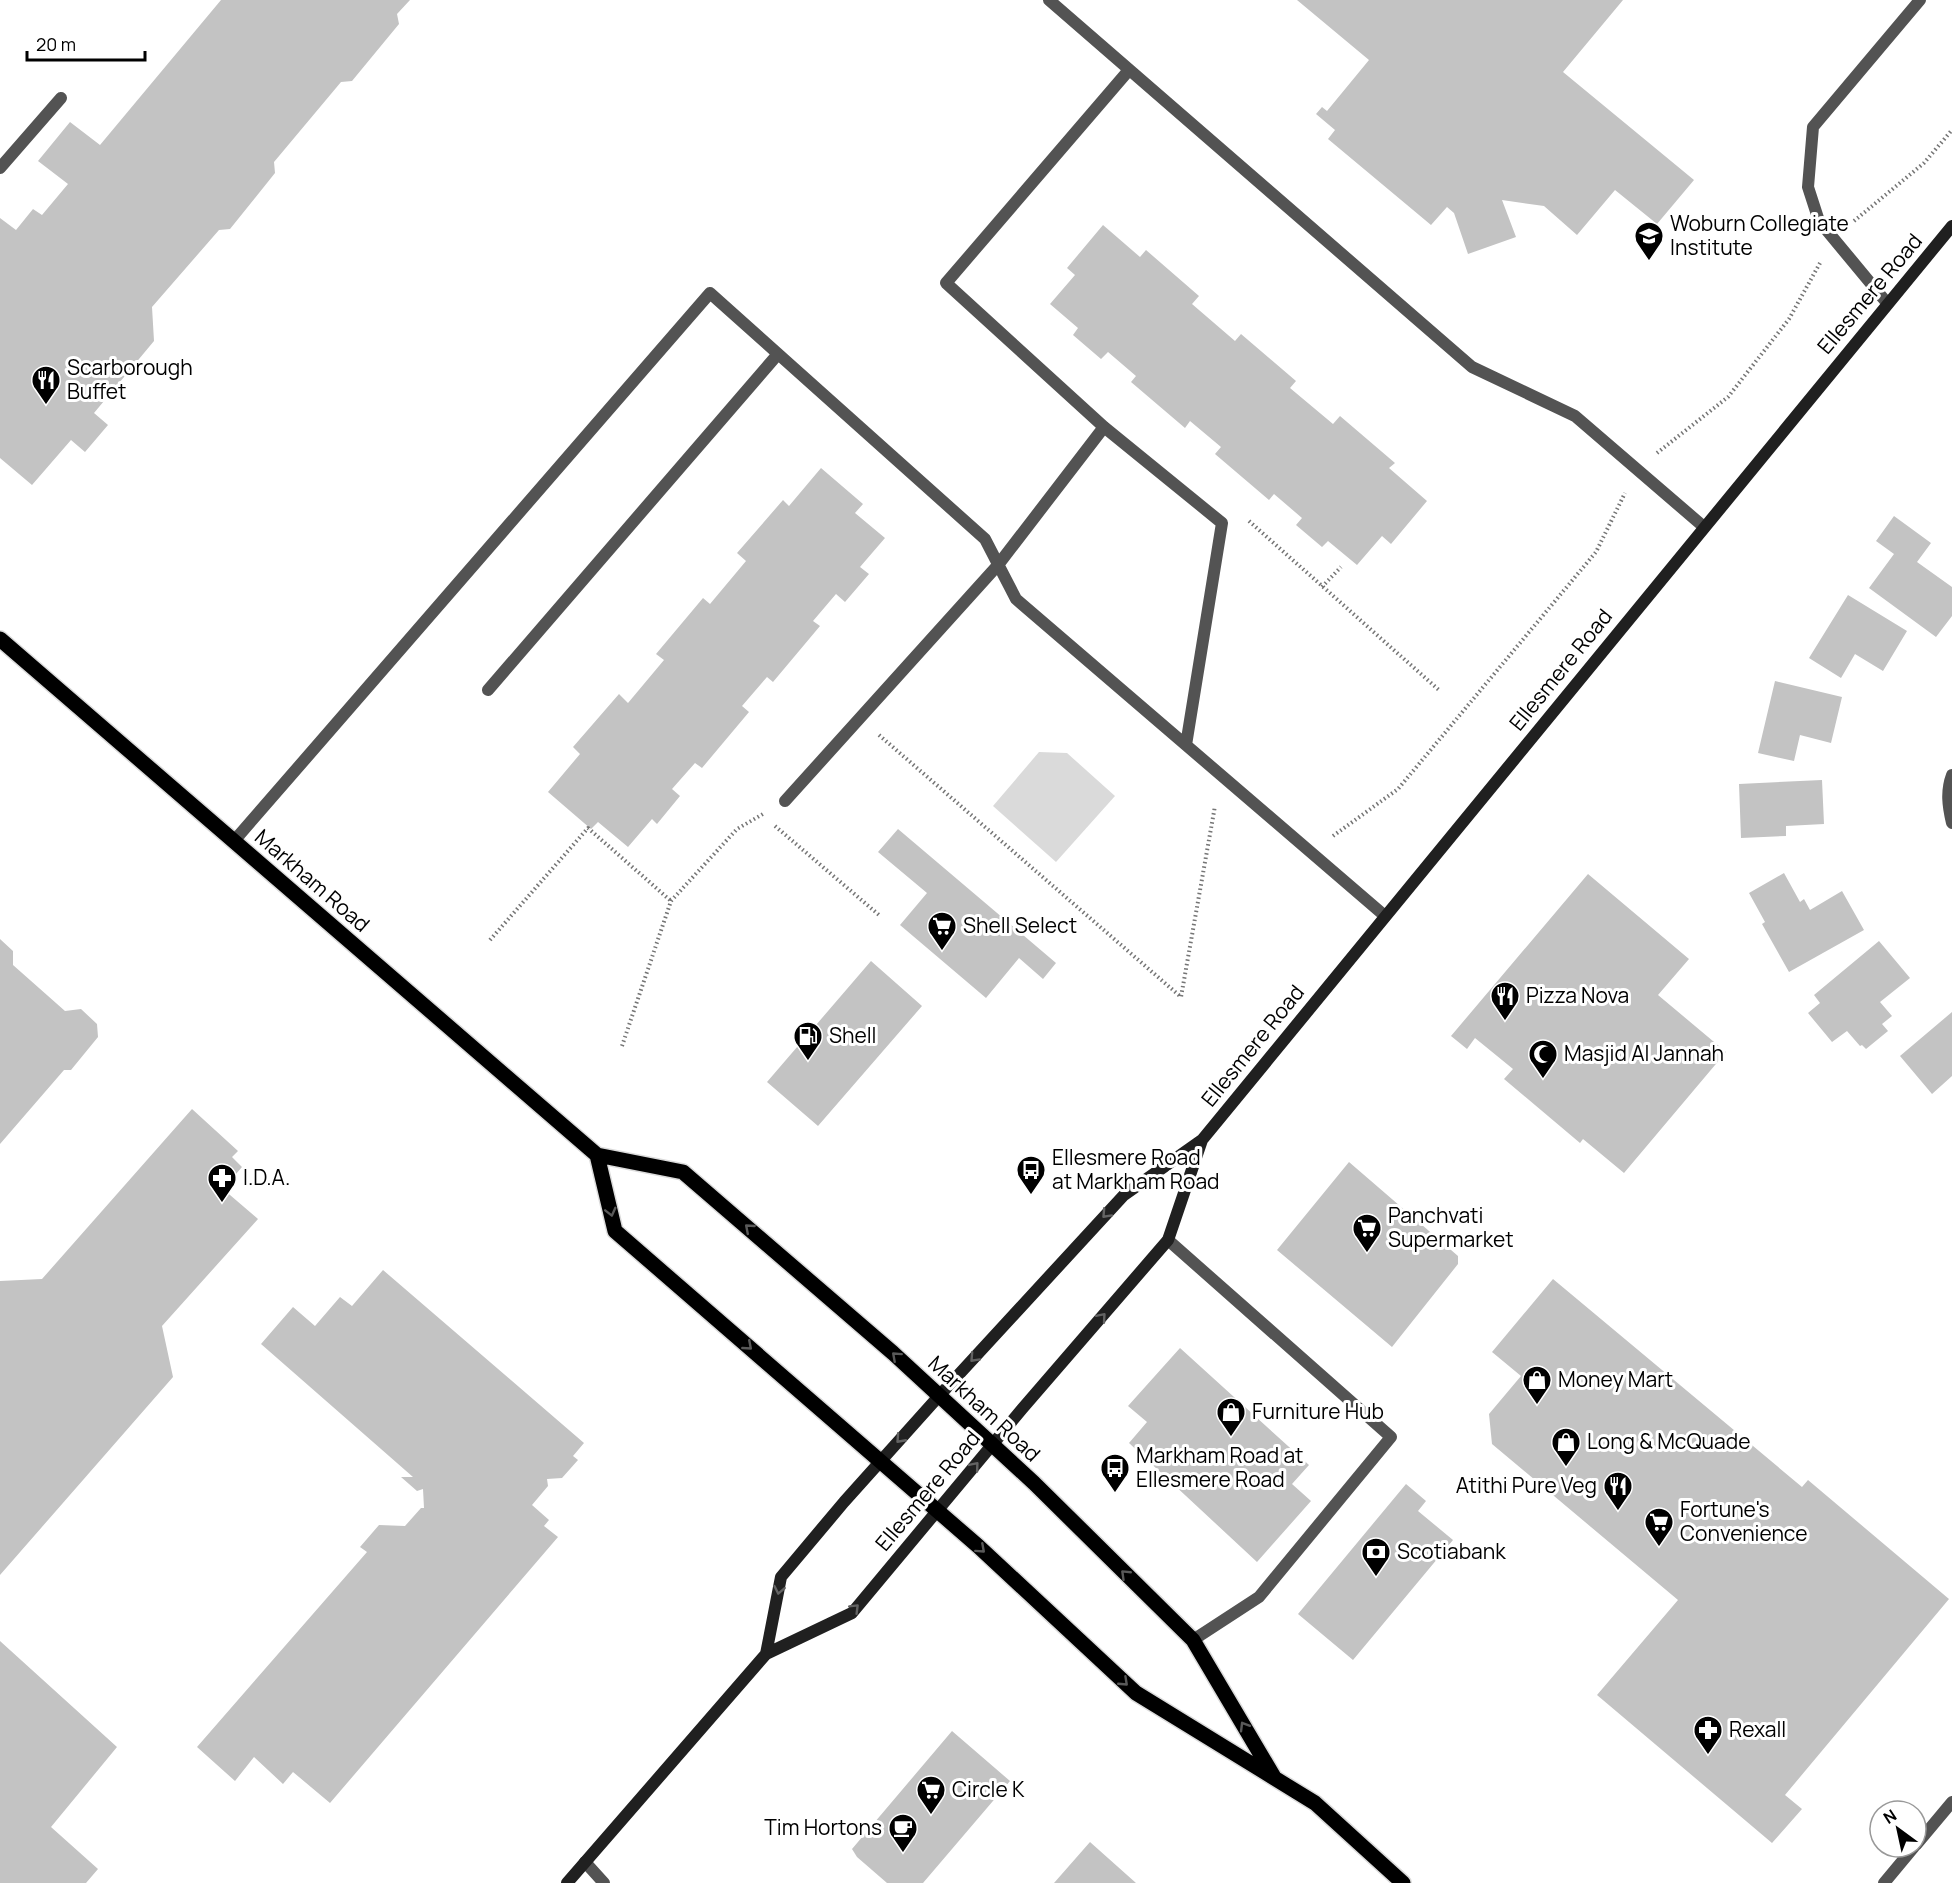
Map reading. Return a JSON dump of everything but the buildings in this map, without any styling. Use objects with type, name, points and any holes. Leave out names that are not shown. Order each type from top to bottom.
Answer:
[{"type":"main road","name":"Ellesmere Road","points":[[766,1654],[781,1577],[881,1460],[1124,1195],[1202,1140],[1952,226]]},
{"type":"main road","name":"Markham Road","points":[[0,639],[597,1155],[683,1172],[893,1353],[992,1445],[1193,1640],[1274,1777]]},
{"type":"main road","name":"Ellesmere Road","points":[[567,1883],[766,1654],[852,1613],[1168,1240],[1202,1140]]},
{"type":"main road","name":"Markham Road","points":[[597,1155],[615,1231],[938,1510],[1136,1693],[1315,1803],[1403,1883]]},
{"type":"street","points":[[1049,0],[1472,367],[1575,416],[1704,527]]},
{"type":"street","points":[[1887,303],[1819,221],[1808,187],[1813,127],[1920,0]]},
{"type":"street","points":[[1129,70],[945,283],[1104,428],[1222,523],[1186,745]]},
{"type":"street","points":[[0,168],[61,98]]},
{"type":"street","points":[[234,841],[710,293],[985,538],[1016,598],[1385,916]]},
{"type":"street","points":[[488,690],[778,354]]},
{"type":"street","points":[[785,801],[999,565],[1104,428]]},
{"type":"street","points":[[1952,775],[1948,786],[1948,809],[1952,823]]},
{"type":"street","points":[[1168,1240],[1391,1437],[1259,1597],[1193,1640]]},
{"type":"street","points":[[1928,1831],[1952,1802]]},
{"type":"street","points":[[1884,1883],[1904,1859]]},
{"type":"street","points":[[585,1862],[604,1883]]},
{"type":"path","points":[[1222,523],[1249,521],[1440,691]]},
{"type":"path","points":[[1322,587],[1341,567]]},
{"type":"path","points":[[860,718],[1181,997],[1221,775]]},
{"type":"path","points":[[622,1046],[671,901],[737,829],[785,801]]},
{"type":"path","points":[[761,815],[879,915]]},
{"type":"path","points":[[490,940],[588,828],[671,901]]},
{"type":"shaded area","points":[[1039,752],[1067,753],[1115,796],[1056,862],[993,806]]},
{"type":"place","name":"Woburn Collegiate Institute","points":[[1649,262]]},
{"type":"place","name":"Scarborough Buffet","points":[[46,406]]},
{"type":"place","name":"Shell Select","points":[[942,952]]},
{"type":"place","name":"Pizza Nova","points":[[1505,1022]]},
{"type":"place","name":"Shell","points":[[808,1062]]},
{"type":"place","name":"Masjid Al Jannah","points":[[1543,1080]]},
{"type":"place","name":"Ellesmere Road at Markham Road","points":[[1031,1196]]},
{"type":"place","name":"I.D.A.","points":[[222,1204]]},
{"type":"place","name":"Panchvati Supermarket","points":[[1367,1254]]},
{"type":"place","name":"Money Mart","points":[[1537,1406]]},
{"type":"place","name":"Furniture Hub","points":[[1231,1438]]},
{"type":"place","name":"Long & McQuade","points":[[1566,1468]]},
{"type":"place","name":"Markham Road at Ellesmere Road","points":[[1115,1494]]},
{"type":"place","name":"Atithi Pure Veg","points":[[1618,1512]]},
{"type":"place","name":"Fortune's Convenience","points":[[1659,1548]]},
{"type":"place","name":"Scotiabank","points":[[1376,1578]]},
{"type":"place","name":"Rexall","points":[[1708,1756]]},
{"type":"place","name":"Circle K","points":[[931,1816]]},
{"type":"place","name":"Tim Hortons","points":[[903,1854]]}]
